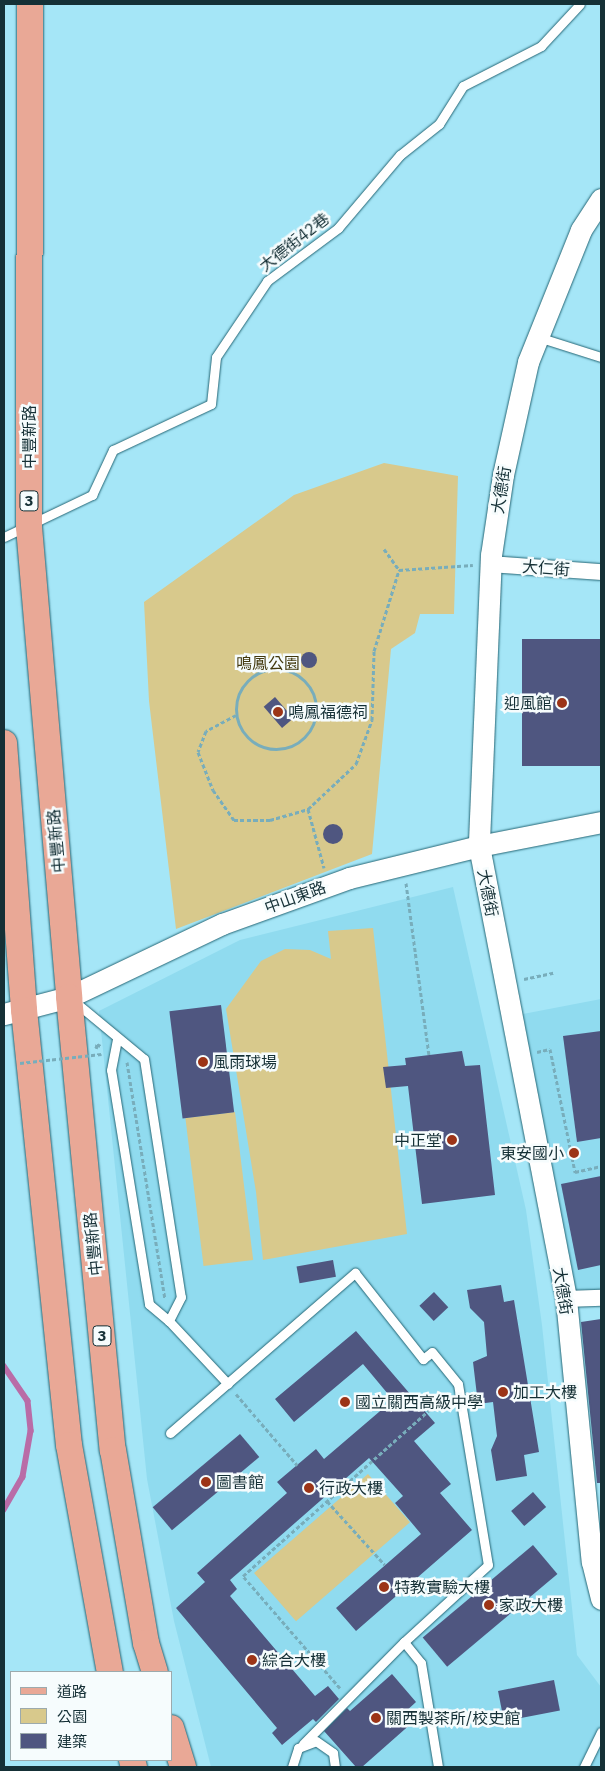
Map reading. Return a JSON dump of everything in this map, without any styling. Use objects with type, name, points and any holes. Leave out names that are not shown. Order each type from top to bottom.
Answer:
[{"type":"main road","name":"中豐新路","points":[[30,4],[29,527],[69,997],[114,1450],[146,1643],[155,1671]]},
{"type":"main road","points":[[4,743],[14,1012],[69,1446],[110,1671]]},
{"type":"main road","points":[[172,1732],[182,1767]]},
{"type":"street","name":"大德街","points":[[601,199],[582,230],[528,362],[503,475],[491,564],[479,846],[566,1299],[592,1562],[601,1599]]},
{"type":"street","name":"大仁街","points":[[491,564],[601,572]]},
{"type":"street","name":"中山東路","points":[[14,1012],[69,997],[222,924],[329,885],[479,846],[601,822]]},
{"type":"street","points":[[566,1299],[601,1298]]},
{"type":"lane","name":"大德街42巷","points":[[4,537],[29,527],[92,495],[114,450],[211,404],[216,357],[267,281],[338,228],[400,156],[439,124],[463,86],[541,46],[580,4]]},
{"type":"lane","points":[[538,337],[601,357]]},
{"type":"lane","points":[[69,997],[117,1039],[144,1059],[181,1297],[169,1321]]},
{"type":"lane","points":[[117,1039],[111,1070],[148,1304],[169,1321],[228,1384]]},
{"type":"lane","points":[[170,1433],[355,1273],[423,1359],[432,1352],[458,1384],[488,1565],[404,1642],[303,1744],[294,1754],[292,1767]]},
{"type":"lane","points":[[404,1642],[421,1663],[438,1767]]},
{"type":"lane","points":[[584,1767],[601,1732]]},
{"type":"lane","points":[[303,1744],[316,1741],[329,1747],[335,1760],[335,1767]]},
{"type":"path","points":[[384,548],[399,570]]},
{"type":"path","points":[[399,570],[491,564]]},
{"type":"path","points":[[236,715],[206,732],[198,752],[214,790],[234,820],[270,820],[308,809],[356,764],[372,720],[374,652],[399,570]]},
{"type":"path","points":[[272,669],[296,674],[313,694],[316,706],[309,732],[300,742],[274,750],[248,739],[236,715],[236,702],[248,680],[272,669]]},
{"type":"path","points":[[308,809],[329,885]]},
{"type":"path","points":[[403,865],[429,1055]]},
{"type":"path","points":[[505,982],[553,973]]},
{"type":"path","points":[[117,1039],[128,1065],[169,1321]]},
{"type":"path","points":[[20,1063],[102,1054],[100,1044],[96,1044],[96,1048],[98,1045]]},
{"type":"path","points":[[519,1056],[550,1049],[575,1172],[601,1166]]},
{"type":"path","points":[[228,1384],[297,1465]]},
{"type":"path","points":[[348,1698],[243,1576],[458,1384]]},
{"type":"path","points":[[327,1501],[385,1565]]},
{"type":"shaded area","name":"國立關西高級中學","points":[[453,887],[526,1210],[542,1325],[577,1655],[601,1687],[601,1767],[211,1767],[174,1621],[147,1479],[99,1011],[240,940]]},
{"type":"shaded area","name":"東安國小","points":[[601,999],[601,1292],[573,1296],[523,1014]]},
{"type":"green space","name":"鳴鳳公園","points":[[384,463],[458,476],[454,614],[420,614],[415,633],[391,649],[372,854],[176,929],[149,701],[144,602],[294,495]]},
{"type":"green space","points":[[373,928],[407,1234],[263,1260],[256,1192],[226,1009],[261,961],[285,949],[310,950],[331,959],[328,931]]},
{"type":"green space","points":[[235,1112],[253,1260],[204,1266],[185,1118]]},
{"type":"green space","points":[[368,1474],[410,1522],[296,1621],[254,1573]]},
{"type":"building","name":"迎風館","points":[[522,639],[601,639],[601,766],[522,766]]},
{"type":"building","points":[[309,652],[317,660],[309,668],[301,660]]},
{"type":"building","name":"鳴鳳福德祠","points":[[275,697],[293,718],[282,728],[264,707]]},
{"type":"building","points":[[329,824],[337,824],[343,830],[343,838],[337,844],[329,844],[323,838],[323,830]]},
{"type":"building","name":"風雨球場","points":[[221,1005],[234,1112],[183,1119],[169,1011]]},
{"type":"building","points":[[601,1031],[601,1138],[577,1142],[563,1036]]},
{"type":"building","name":"中正堂","points":[[462,1051],[465,1066],[480,1065],[495,1195],[422,1204],[408,1086],[386,1088],[383,1067],[406,1065],[405,1058]]},
{"type":"building","points":[[601,1176],[601,1265],[578,1270],[561,1184]]},
{"type":"building","points":[[333,1260],[336,1277],[300,1283],[297,1266]]},
{"type":"building","name":"加工大樓","points":[[501,1285],[504,1302],[514,1300],[539,1452],[524,1455],[527,1476],[496,1481],[491,1450],[497,1436],[493,1402],[478,1404],[473,1362],[487,1356],[484,1322],[470,1308],[467,1290]]},
{"type":"building","points":[[434,1292],[448,1307],[434,1321],[419,1306]]},
{"type":"building","points":[[601,1319],[601,1483],[597,1483],[581,1322]]},
{"type":"building","points":[[356,1331],[435,1423],[414,1441],[451,1484],[440,1493],[472,1530],[356,1631],[336,1608],[421,1534],[395,1503],[403,1496],[369,1458],[230,1580],[237,1589],[230,1596],[315,1696],[328,1686],[339,1699],[316,1722],[313,1719],[282,1745],[272,1733],[277,1728],[176,1608],[205,1582],[197,1573],[287,1493],[277,1482],[316,1449],[324,1459],[393,1400],[363,1364],[294,1422],[275,1399]]},
{"type":"building","name":"圖書館","points":[[240,1434],[259,1457],[172,1530],[153,1507]]},
{"type":"building","points":[[533,1492],[546,1507],[524,1526],[511,1511]]},
{"type":"building","name":"家政大樓","points":[[533,1545],[557,1574],[447,1667],[423,1638]]},
{"type":"building","name":"關西製茶所/校史館","points":[[392,1674],[416,1702],[404,1713],[413,1722],[362,1767],[356,1767],[324,1731],[347,1708],[350,1711]]},
{"type":"building","points":[[554,1680],[560,1710],[504,1721],[498,1691]]},
{"type":"waterway","points":[[4,1366],[28,1401],[31,1431],[23,1477],[4,1510]]},
{"type":"place","name":"迎風館","points":[[562,703]]},
{"type":"place","name":"鳴鳳福德祠","points":[[278,712]]},
{"type":"place","name":"風雨球場","points":[[203,1062]]},
{"type":"place","name":"中正堂","points":[[452,1140]]},
{"type":"place","name":"東安國小","points":[[574,1153]]},
{"type":"place","name":"加工大樓","points":[[503,1392]]},
{"type":"place","name":"國立關西高級中學","points":[[345,1402]]},
{"type":"place","name":"圖書館","points":[[206,1482]]},
{"type":"place","name":"行政大樓","points":[[309,1488]]},
{"type":"place","name":"特教實驗大樓","points":[[384,1587]]},
{"type":"place","name":"家政大樓","points":[[489,1605]]},
{"type":"place","name":"綜合大樓","points":[[252,1660]]},
{"type":"place","name":"關西製茶所/校史館","points":[[376,1718]]}]
